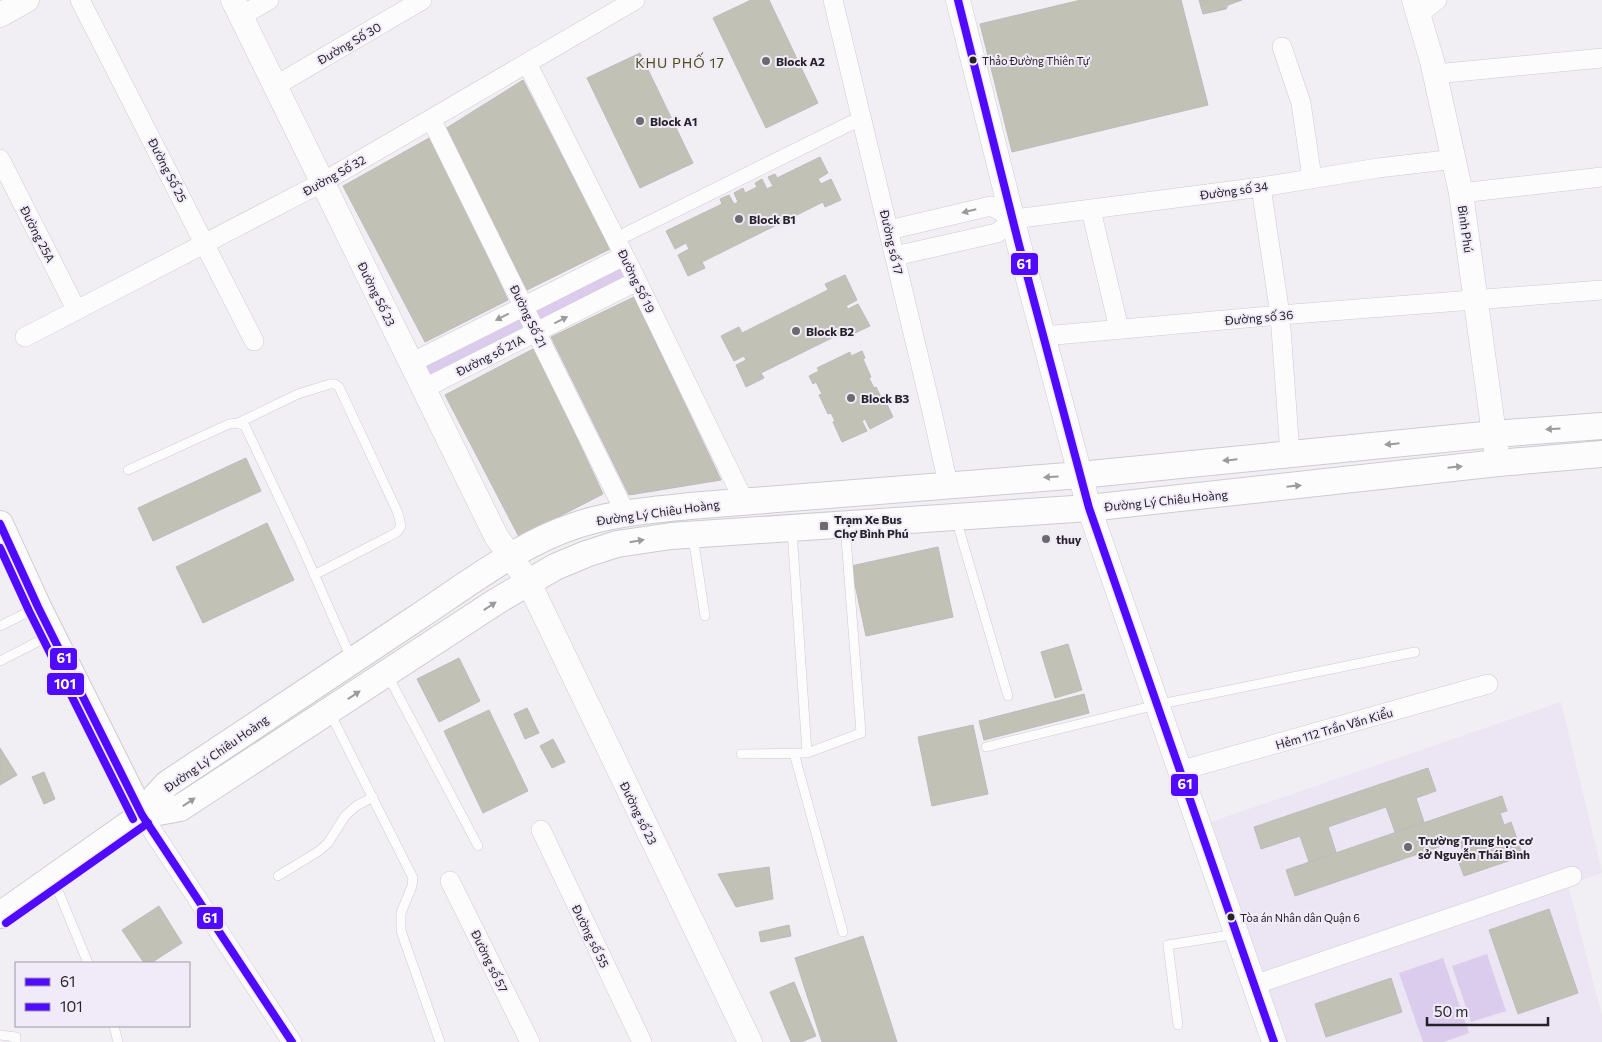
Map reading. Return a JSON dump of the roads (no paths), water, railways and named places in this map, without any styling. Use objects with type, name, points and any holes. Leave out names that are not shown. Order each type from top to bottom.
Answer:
[{"type":"main road","name":"Đường Lý Chiêu Hoàng","points":[[142,816],[167,784],[352,661],[535,543],[573,526],[598,519],[690,506],[948,484],[1080,476],[1494,434],[1602,426]]},
{"type":"main road","name":"Đường Lý Chiêu Hoàng","points":[[142,816],[180,808],[497,601],[555,567],[617,544],[692,535],[1089,508],[1498,463],[1602,454]]},
{"type":"main road","points":[[0,524],[38,606],[142,816],[0,915]]},
{"type":"street","points":[[0,15],[27,0]]},
{"type":"street","name":"Đường Số 25","points":[[80,0],[254,341]]},
{"type":"street","points":[[237,8],[269,0]]},
{"type":"street","name":"Đường Số 30","points":[[275,86],[422,0]]},
{"type":"street","name":"Đường Số 32","points":[[25,337],[323,182],[635,0]]},
{"type":"street","name":"Đường số 17","points":[[834,0],[948,484]]},
{"type":"street","points":[[958,0],[1089,508],[1274,1042]]},
{"type":"street","points":[[1416,8],[1437,0]]},
{"type":"street","name":"Đường Số 23","points":[[237,8],[496,536],[528,583]]},
{"type":"street","name":"Bình Phú","points":[[1416,8],[1434,74],[1462,193],[1498,463]]},
{"type":"street","points":[[1282,47],[1300,103],[1312,178]]},
{"type":"street","points":[[1434,74],[1602,58]]},
{"type":"street","name":"Đường Số 19","points":[[527,63],[637,281],[744,501]]},
{"type":"street","name":"Đường Số 21","points":[[431,119],[626,514]]},
{"type":"street","points":[[627,234],[851,124]]},
{"type":"street","name":"Đường số 34","points":[[895,256],[997,233],[1014,219],[1091,210],[1454,158]]},
{"type":"street","name":"Đường 25A","points":[[0,159],[76,309]]},
{"type":"street","points":[[1462,193],[1602,178]]},
{"type":"street","points":[[1261,186],[1280,315],[1290,454]]},
{"type":"street","points":[[889,230],[991,206],[1014,219]]},
{"type":"street","points":[[1091,210],[1119,330]]},
{"type":"street","points":[[411,363],[624,256]]},
{"type":"street","name":"Đường số 21A","points":[[423,389],[637,281]]},
{"type":"street","name":"Đường số 36","points":[[1044,336],[1280,315],[1602,290]]},
{"type":"street","name":"Đường số 23","points":[[528,583],[750,1042]]},
{"type":"street","name":"Hẻm 112 Trần Văn Kiểu","points":[[1179,771],[1488,684]]},
{"type":"street","points":[[142,816],[292,1042]]},
{"type":"street","name":"Đường số 55","points":[[541,830],[642,1042]]},
{"type":"street","points":[[1254,985],[1572,876]]},
{"type":"street","name":"Đường số 57","points":[[450,881],[530,1042]]},
{"type":"lane","points":[[128,470],[229,424],[238,423],[298,394],[335,384],[339,387],[398,513],[400,526],[396,532],[388,537],[314,575]]},
{"type":"lane","points":[[238,423],[245,426],[352,661]]},
{"type":"lane","points":[[956,517],[1008,696]]},
{"type":"lane","points":[[741,754],[807,752],[861,733],[845,525]]},
{"type":"lane","points":[[792,528],[807,752]]},
{"type":"lane","points":[[692,535],[705,616]]},
{"type":"lane","points":[[0,626],[38,606]]},
{"type":"lane","points":[[0,661],[53,634]]},
{"type":"lane","points":[[986,747],[1156,705],[1415,652]]},
{"type":"lane","points":[[387,673],[478,846]]},
{"type":"lane","points":[[329,711],[414,878],[401,913],[401,931],[440,1042]]},
{"type":"lane","points":[[794,753],[843,932]]},
{"type":"lane","points":[[278,876],[319,851],[328,843],[345,816],[356,806],[373,796]]},
{"type":"lane","points":[[52,878],[88,962]]},
{"type":"lane","points":[[1178,1025],[1168,945],[1236,934]]},
{"type":"lane","points":[[114,1027],[118,1042]]},
{"type":"lane","points":[[0,1035],[16,1037],[16,1042]]},
{"type":"place","name":"Thảo Đường Thiên Tự","points":[[973,60]]},
{"type":"place","name":"Block A2","points":[[766,61]]},
{"type":"place","name":"Block A1","points":[[640,121]]},
{"type":"place","name":"Block B1","points":[[739,219]]},
{"type":"place","name":"Block B2","points":[[796,331]]},
{"type":"place","name":"Block B3","points":[[851,398]]},
{"type":"place","name":"Trạm Xe Bus Chợ Bình Phú","points":[[824,526]]},
{"type":"place","name":"thuy","points":[[1046,539]]},
{"type":"place","name":"Trường Trung học cơ sở Nguyễn Thái Bình","points":[[1408,847]]},
{"type":"place","name":"Tòa án Nhân dân Quận 6","points":[[1231,917]]},
{"type":"district","name":"KHU PHỐ 17","points":[[680,62]]}]
